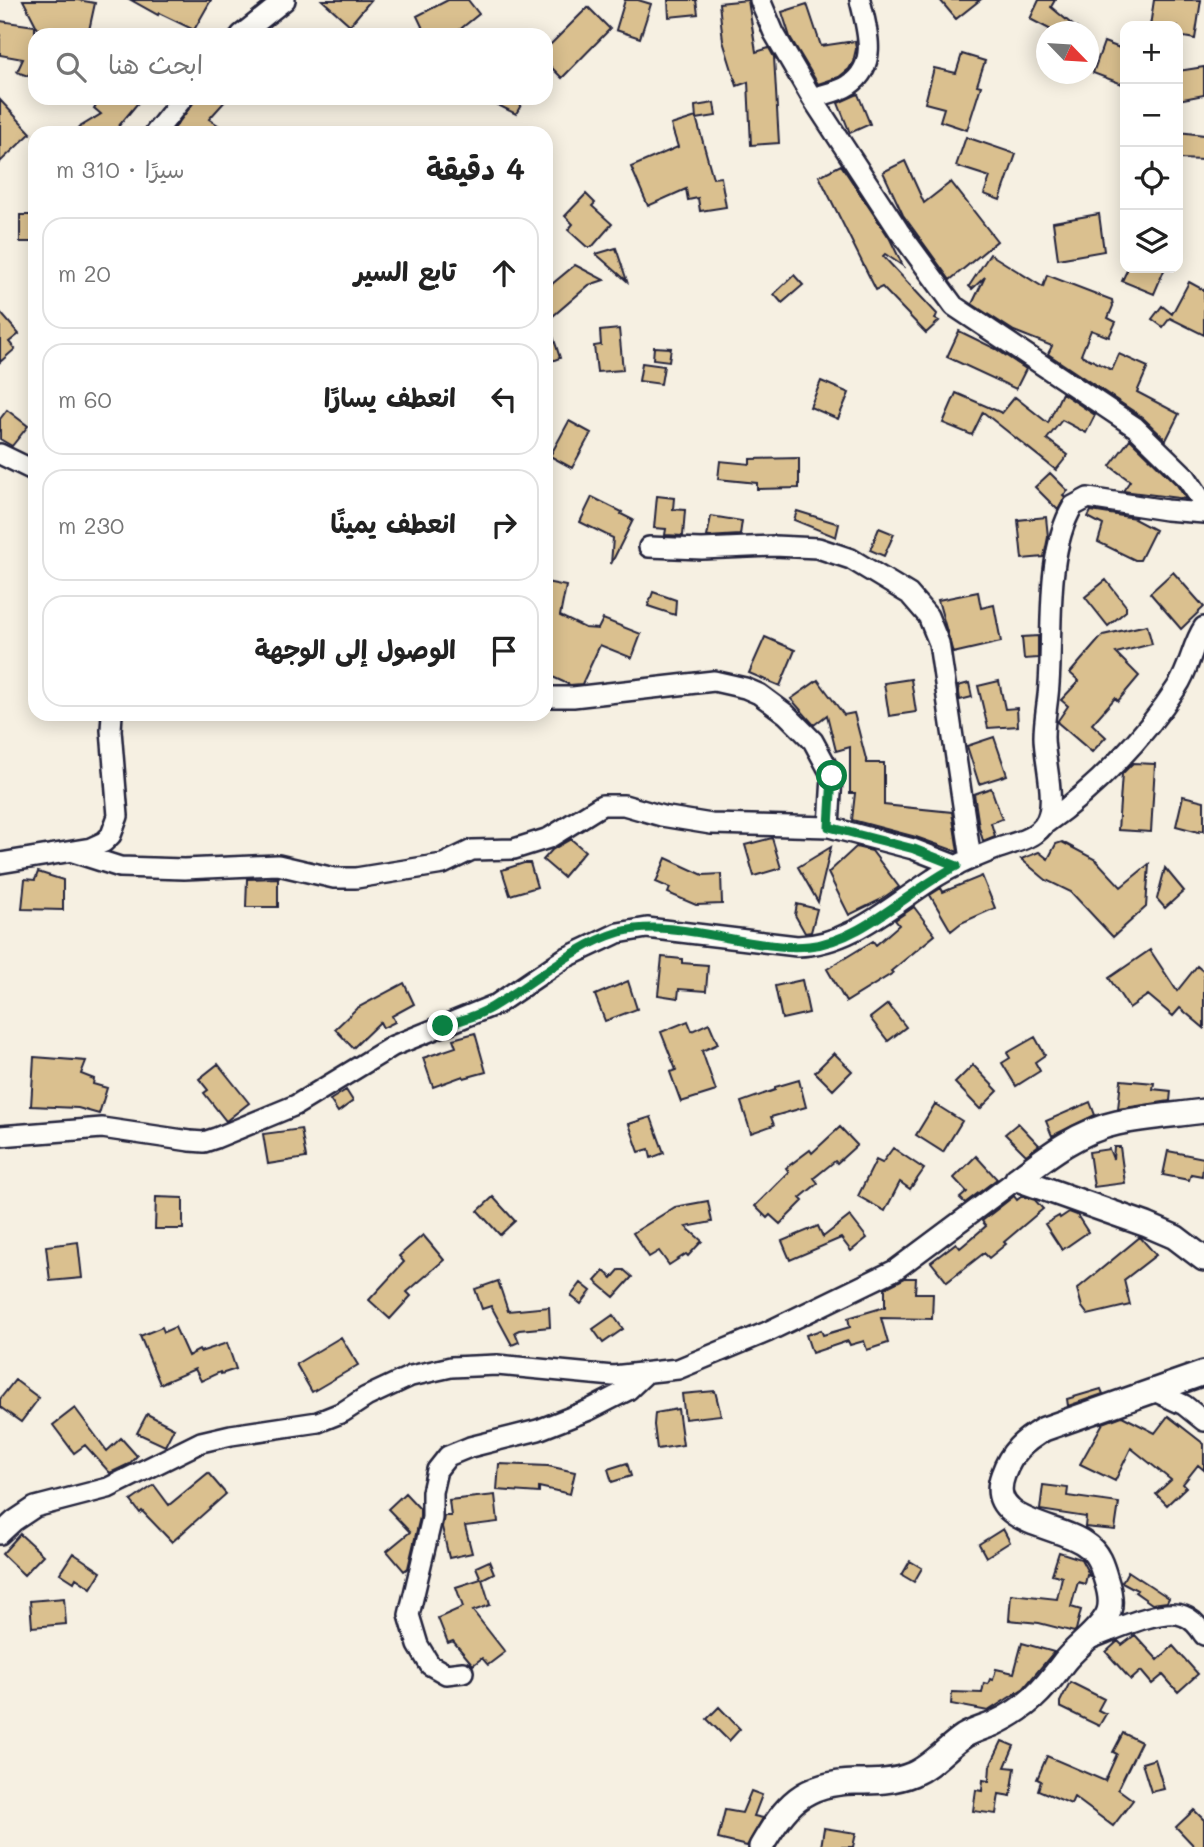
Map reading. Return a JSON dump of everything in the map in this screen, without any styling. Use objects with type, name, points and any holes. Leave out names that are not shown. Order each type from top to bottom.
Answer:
[{"type":"street","points":[[250,28],[285,0]]},
{"type":"street","points":[[761,0],[774,33],[812,98],[900,231],[954,306],[1135,427],[1186,477],[1204,504]]},
{"type":"street","points":[[812,98],[847,87],[863,73],[869,50],[868,31],[860,0]]},
{"type":"street","points":[[161,126],[177,105]]},
{"type":"street","points":[[0,454],[28,468]]},
{"type":"street","points":[[1045,824],[1050,808],[1044,740],[1054,574],[1069,512],[1078,502],[1088,498],[1204,513]]},
{"type":"street","points":[[649,547],[818,548],[851,559],[909,594],[928,616],[939,643],[964,863]]},
{"type":"street","points":[[0,1136],[102,1128],[204,1142],[296,1105],[393,1046],[497,1004],[565,958],[595,941],[618,933],[647,928],[777,945],[810,946],[846,935],[939,875],[1030,837],[1108,770],[1177,688],[1189,668],[1199,634],[1204,627]]},
{"type":"street","points":[[553,697],[714,681],[759,694],[786,714],[813,741],[832,776],[829,827]]},
{"type":"street","points":[[0,863],[74,852],[104,842],[111,835],[118,816],[112,721]]},
{"type":"street","points":[[74,852],[120,867],[184,869],[278,865],[334,878],[356,878],[443,864],[472,850],[514,849],[549,838],[602,805],[624,805],[662,816],[711,824],[829,827],[964,863]]},
{"type":"street","points":[[0,1534],[35,1507],[108,1488],[201,1442],[318,1422],[343,1412],[375,1392],[411,1376],[451,1367],[497,1365],[613,1376],[678,1369],[767,1332],[895,1270],[1056,1150],[1086,1134],[1115,1123],[1204,1111]]},
{"type":"street","points":[[1017,1179],[1147,1224],[1175,1237],[1204,1259]]},
{"type":"street","points":[[463,1672],[446,1674],[430,1665],[418,1645],[409,1615],[432,1518],[432,1492],[437,1470],[448,1456],[470,1447],[538,1430],[589,1410],[628,1390],[646,1373]]},
{"type":"street","points":[[761,1847],[783,1811],[799,1796],[832,1785],[894,1780],[915,1774],[965,1735],[1022,1709],[1043,1691],[1080,1643],[1104,1621],[1109,1614],[1111,1603],[1096,1553],[1077,1538],[1028,1520],[1004,1504],[1000,1494],[1000,1482],[1012,1454],[1023,1441],[1044,1429],[1204,1373]]},
{"type":"street","points":[[1154,1391],[1184,1405],[1204,1421]]},
{"type":"street","points":[[1080,1643],[1151,1617],[1172,1614],[1184,1616],[1197,1624],[1204,1634]]},
{"type":"building","points":[[23,0],[78,0],[95,3],[90,28],[37,28]]},
{"type":"building","points":[[131,0],[211,0],[195,28],[159,13],[158,15]]},
{"type":"building","points":[[322,0],[371,0],[350,25]]},
{"type":"building","points":[[448,0],[468,0],[479,14],[462,28],[423,28],[417,16]]},
{"type":"building","points":[[625,0],[651,4],[640,38],[616,30]]},
{"type":"building","points":[[668,0],[696,0],[698,14],[669,17]]},
{"type":"building","points":[[748,0],[756,52],[769,48],[774,57],[779,143],[751,145],[748,82],[737,86],[723,41],[719,3]]},
{"type":"building","points":[[940,0],[980,0],[956,19]]},
{"type":"building","points":[[1039,0],[1055,0],[1051,7],[1068,21],[1036,22],[1030,19]]},
{"type":"building","points":[[1154,0],[1201,0],[1195,39],[1183,37],[1183,21],[1151,21]]},
{"type":"building","points":[[807,4],[821,46],[855,41],[856,49],[849,69],[839,77],[818,84],[790,37],[782,12]]},
{"type":"building","points":[[588,7],[610,29],[562,78],[553,69],[553,42]]},
{"type":"building","points":[[0,21],[35,26],[28,28],[28,76],[17,72],[23,59],[0,55]]},
{"type":"building","points":[[1104,42],[1120,48],[1120,83],[1099,75],[1099,56]]},
{"type":"building","points":[[962,54],[985,61],[977,85],[981,86],[967,130],[940,121],[944,108],[925,103],[934,68],[956,73]]},
{"type":"building","points":[[1204,67],[1204,95],[1183,99],[1183,70]]},
{"type":"building","points":[[858,94],[870,124],[850,133],[838,103]]},
{"type":"building","points":[[0,100],[28,130],[28,136],[0,162]]},
{"type":"building","points":[[714,103],[716,116],[696,119],[695,106]]},
{"type":"building","points":[[96,105],[136,105],[119,126],[81,126],[101,114],[94,108]]},
{"type":"building","points":[[192,105],[222,105],[209,119],[217,126],[176,126]]},
{"type":"building","points":[[498,105],[521,105],[516,114]]},
{"type":"building","points":[[696,117],[713,178],[721,177],[726,207],[700,211],[698,198],[688,200],[686,189],[648,206],[631,167],[678,147],[671,125]]},
{"type":"building","points":[[1183,133],[1204,135],[1204,160],[1183,159]]},
{"type":"building","points":[[966,137],[1016,154],[1000,200],[984,194],[990,177],[956,166]]},
{"type":"building","points":[[905,161],[924,203],[951,182],[997,241],[950,280],[903,215],[883,172]]},
{"type":"building","points":[[841,165],[890,239],[903,266],[885,254],[883,256],[937,314],[935,319],[939,321],[926,333],[882,287],[876,290],[819,176]]},
{"type":"building","points":[[586,194],[595,203],[592,206],[612,224],[592,247],[587,247],[568,230],[573,224],[565,216]]},
{"type":"building","points":[[1099,214],[1104,251],[1058,259],[1053,222]]},
{"type":"building","points":[[20,215],[28,215],[28,242],[20,242]]},
{"type":"building","points":[[616,248],[627,281],[596,254]]},
{"type":"building","points":[[990,254],[1043,287],[1047,275],[1112,300],[1113,306],[1108,318],[1116,322],[1109,337],[1091,330],[1081,355],[1112,370],[1119,354],[1148,367],[1137,392],[1179,414],[1166,440],[1142,417],[1048,354],[1052,346],[1014,331],[972,304],[985,277],[972,289],[969,286]]},
{"type":"building","points":[[575,265],[604,280],[589,285],[553,316],[553,283]]},
{"type":"building","points":[[1126,273],[1163,273],[1154,294],[1122,281]]},
{"type":"building","points":[[794,275],[803,285],[782,303],[774,294]]},
{"type":"building","points":[[1189,282],[1204,290],[1204,335],[1170,318],[1163,327],[1152,319],[1162,306],[1172,314]]},
{"type":"building","points":[[0,312],[19,334],[9,342],[15,349],[0,362]]},
{"type":"building","points":[[619,329],[623,370],[597,372],[594,346],[601,345],[600,331]]},
{"type":"building","points":[[959,331],[996,349],[1026,369],[1016,389],[947,357]]},
{"type":"building","points":[[553,336],[560,358],[553,360]]},
{"type":"building","points":[[654,347],[671,348],[669,361],[653,359]]},
{"type":"building","points":[[642,363],[664,366],[661,384],[639,381]]},
{"type":"building","points":[[821,381],[849,393],[838,419],[810,407]]},
{"type":"building","points":[[956,393],[1002,413],[1015,397],[1048,423],[1062,393],[1095,415],[1086,433],[1062,420],[1047,439],[1068,455],[1056,470],[983,412],[972,435],[943,423]]},
{"type":"building","points":[[7,410],[28,426],[12,446],[0,439],[0,419]]},
{"type":"building","points":[[569,421],[591,433],[572,468],[553,458],[553,450]]},
{"type":"building","points":[[1130,439],[1177,485],[1186,499],[1123,491],[1130,481],[1110,466]]},
{"type":"building","points":[[799,458],[799,488],[757,489],[757,483],[718,479],[720,461],[750,464],[750,459]]},
{"type":"building","points":[[1050,473],[1068,491],[1063,495],[1065,497],[1058,510],[1035,487]]},
{"type":"building","points":[[657,496],[674,498],[673,509],[685,510],[683,536],[665,535],[666,529],[654,528]]},
{"type":"building","points":[[592,497],[633,520],[611,564],[613,538],[580,522]]},
{"type":"building","points":[[797,511],[839,524],[836,537],[794,520]]},
{"type":"building","points":[[1091,511],[1135,518],[1155,530],[1140,560],[1098,542],[1103,525],[1088,517]]},
{"type":"building","points":[[711,516],[742,521],[740,535],[707,537]]},
{"type":"building","points":[[1046,517],[1048,537],[1044,557],[1022,559],[1018,520]]},
{"type":"building","points":[[879,528],[894,534],[884,556],[870,550]]},
{"type":"building","points":[[1173,572],[1204,607],[1181,629],[1150,593]]},
{"type":"building","points":[[1106,580],[1126,606],[1126,611],[1108,626],[1085,597]]},
{"type":"building","points":[[553,583],[566,586],[560,616],[585,628],[598,629],[603,619],[641,634],[632,658],[600,645],[582,684],[570,685],[553,677]]},
{"type":"building","points":[[653,592],[676,600],[675,615],[648,606]]},
{"type":"building","points":[[978,592],[981,608],[994,605],[1001,642],[953,653],[938,600]]},
{"type":"building","points":[[1147,625],[1152,644],[1116,653],[1139,676],[1118,701],[1115,698],[1092,724],[1106,737],[1092,752],[1057,722],[1068,706],[1061,700],[1079,681],[1070,673],[1103,635]]},
{"type":"building","points":[[1038,636],[1038,658],[1024,659],[1022,637]]},
{"type":"building","points":[[765,637],[795,650],[780,686],[749,673]]},
{"type":"building","points":[[911,679],[916,712],[889,716],[884,683]]},
{"type":"building","points":[[818,680],[844,715],[854,713],[867,763],[884,763],[884,805],[952,812],[958,852],[916,837],[852,820],[855,793],[850,793],[850,747],[836,751],[827,715],[814,725],[791,699]]},
{"type":"building","points":[[999,681],[1005,709],[1017,708],[1018,726],[988,728],[978,686]]},
{"type":"building","points":[[969,683],[972,697],[960,700],[958,686]]},
{"type":"building","points":[[994,737],[1007,775],[979,784],[967,746]]},
{"type":"building","points":[[1133,763],[1155,764],[1151,832],[1118,830],[1122,774]]},
{"type":"building","points":[[991,788],[1002,819],[991,823],[995,836],[983,841],[974,794]]},
{"type":"building","points":[[1183,796],[1204,801],[1204,831],[1176,826]]},
{"type":"building","points":[[772,838],[781,868],[754,876],[745,845]]},
{"type":"building","points":[[571,839],[585,851],[563,877],[543,860],[552,850]]},
{"type":"building","points":[[1062,842],[1096,860],[1121,887],[1149,864],[1146,907],[1113,937],[1071,892],[1046,880],[1021,859],[1039,852],[1048,859],[1056,844]]},
{"type":"building","points":[[831,847],[818,902],[798,867]]},
{"type":"building","points":[[856,847],[872,851],[899,887],[849,915],[828,873]]},
{"type":"building","points":[[666,858],[703,875],[721,874],[722,904],[696,905],[668,893],[670,888],[656,882]]},
{"type":"building","points":[[530,863],[537,887],[510,895],[502,870]]},
{"type":"building","points":[[1165,868],[1184,891],[1165,908],[1157,899]]},
{"type":"building","points":[[38,872],[63,880],[63,910],[22,909],[25,879],[35,880]]},
{"type":"building","points":[[982,876],[995,908],[961,923],[951,931],[930,895],[941,888],[943,892]]},
{"type":"building","points":[[278,878],[278,907],[246,907],[247,879]]},
{"type":"building","points":[[797,904],[817,909],[811,932],[805,933],[795,915]]},
{"type":"building","points":[[914,907],[935,935],[891,971],[893,973],[846,1002],[827,969],[873,941],[876,945],[899,925],[895,920]]},
{"type":"building","points":[[1150,950],[1177,991],[1197,966],[1204,972],[1204,1028],[1180,1008],[1173,1016],[1148,995],[1129,1008],[1109,978]]},
{"type":"building","points":[[662,957],[682,959],[682,963],[708,965],[706,991],[679,989],[678,998],[658,995]]},
{"type":"building","points":[[802,980],[809,1013],[782,1019],[775,986]]},
{"type":"building","points":[[628,981],[637,1009],[605,1021],[595,995]]},
{"type":"building","points":[[404,983],[414,1004],[392,1016],[395,1022],[383,1028],[380,1022],[353,1048],[335,1029],[357,1008]]},
{"type":"building","points":[[888,1004],[906,1027],[888,1041],[870,1018]]},
{"type":"building","points":[[688,1021],[692,1031],[709,1023],[718,1044],[702,1051],[716,1091],[681,1102],[670,1072],[676,1070],[661,1032]]},
{"type":"building","points":[[475,1033],[486,1072],[464,1078],[463,1076],[433,1087],[423,1058],[456,1047],[453,1039]]},
{"type":"building","points":[[1035,1037],[1045,1055],[1035,1062],[1040,1071],[1016,1086],[1002,1063],[1010,1058],[1007,1053]]},
{"type":"building","points":[[834,1053],[852,1071],[833,1090],[815,1072]]},
{"type":"building","points":[[34,1057],[86,1061],[81,1074],[94,1079],[93,1084],[107,1088],[99,1114],[78,1108],[31,1106]]},
{"type":"building","points":[[218,1064],[249,1103],[226,1121],[204,1093],[208,1090],[199,1079]]},
{"type":"building","points":[[973,1065],[998,1091],[980,1109],[955,1083]]},
{"type":"building","points":[[799,1080],[806,1107],[771,1117],[774,1125],[751,1133],[741,1102]]},
{"type":"building","points":[[1121,1080],[1154,1083],[1153,1089],[1171,1091],[1170,1101],[1118,1109]]},
{"type":"building","points":[[346,1090],[353,1101],[338,1112],[330,1100]]},
{"type":"building","points":[[1090,1102],[1095,1115],[1052,1136],[1046,1121]]},
{"type":"building","points":[[935,1104],[962,1121],[943,1152],[916,1135]]},
{"type":"building","points":[[651,1117],[664,1153],[651,1158],[649,1149],[639,1152],[629,1124]]},
{"type":"building","points":[[1018,1123],[1039,1145],[1026,1155],[1005,1134]]},
{"type":"building","points":[[840,1127],[857,1145],[837,1163],[835,1161],[814,1178],[818,1183],[800,1198],[803,1201],[780,1224],[770,1215],[767,1218],[755,1206],[789,1172],[786,1168],[810,1150],[812,1153]]},
{"type":"building","points":[[301,1129],[306,1158],[268,1164],[263,1134]]},
{"type":"building","points":[[1114,1147],[1120,1147],[1125,1183],[1094,1187],[1089,1152],[1109,1149],[1113,1159]]},
{"type":"building","points":[[893,1148],[924,1169],[910,1189],[900,1182],[885,1211],[858,1196],[876,1160],[882,1163]]},
{"type":"building","points":[[1168,1151],[1204,1158],[1202,1176],[1191,1174],[1189,1180],[1163,1175]]},
{"type":"building","points":[[976,1156],[997,1179],[965,1203],[960,1198],[967,1192],[954,1178]]},
{"type":"building","points":[[1014,1196],[1017,1200],[1022,1196],[1035,1200],[1043,1209],[989,1258],[984,1253],[947,1282],[931,1262],[956,1243],[960,1248],[986,1226],[982,1221]]},
{"type":"building","points":[[156,1197],[183,1198],[183,1229],[155,1229]]},
{"type":"building","points":[[493,1197],[515,1221],[500,1235],[478,1211]]},
{"type":"building","points":[[708,1201],[712,1222],[686,1227],[702,1241],[688,1256],[686,1254],[669,1265],[659,1251],[649,1257],[633,1233],[675,1207]]},
{"type":"building","points":[[1069,1212],[1077,1215],[1088,1232],[1062,1250],[1045,1224]]},
{"type":"building","points":[[850,1216],[867,1238],[851,1251],[841,1238],[790,1260],[782,1241],[818,1226],[823,1237]]},
{"type":"building","points":[[423,1235],[444,1260],[407,1292],[411,1296],[390,1319],[369,1300],[404,1262],[399,1256]]},
{"type":"building","points":[[1140,1237],[1156,1255],[1124,1280],[1130,1305],[1088,1315],[1082,1307],[1077,1289]]},
{"type":"building","points":[[78,1242],[82,1278],[50,1281],[46,1246]]},
{"type":"building","points":[[619,1270],[624,1270],[632,1277],[614,1297],[595,1281],[604,1271],[612,1278]]},
{"type":"building","points":[[905,1278],[916,1278],[915,1293],[933,1293],[932,1319],[881,1318],[888,1343],[867,1350],[864,1341],[850,1345],[848,1341],[812,1353],[806,1335],[821,1330],[823,1335],[850,1327],[848,1318],[885,1307],[885,1288]]},
{"type":"building","points":[[498,1281],[508,1311],[549,1307],[550,1327],[519,1330],[515,1332],[519,1342],[512,1345],[491,1306],[482,1309],[475,1289]]},
{"type":"building","points":[[581,1283],[591,1291],[581,1304],[571,1296]]},
{"type":"building","points":[[613,1315],[623,1329],[603,1343],[593,1329]]},
{"type":"building","points":[[162,1327],[164,1332],[175,1327],[188,1356],[199,1350],[200,1352],[227,1343],[236,1369],[221,1374],[220,1372],[201,1381],[195,1369],[160,1384],[140,1336]]},
{"type":"building","points":[[341,1337],[358,1365],[312,1392],[296,1364]]},
{"type":"building","points":[[15,1380],[39,1398],[21,1422],[0,1407],[0,1399]]},
{"type":"building","points":[[1101,1389],[1103,1394],[1068,1406],[1067,1399]]},
{"type":"building","points":[[715,1391],[721,1415],[685,1419],[682,1394]]},
{"type":"building","points":[[75,1408],[107,1451],[121,1438],[137,1456],[129,1464],[110,1473],[85,1445],[74,1453],[53,1425]]},
{"type":"building","points":[[678,1409],[683,1445],[657,1449],[655,1413]]},
{"type":"building","points":[[147,1414],[174,1428],[165,1446],[137,1433]]},
{"type":"building","points":[[1122,1416],[1155,1433],[1168,1416],[1204,1444],[1204,1470],[1198,1465],[1183,1484],[1186,1487],[1167,1505],[1156,1494],[1171,1480],[1131,1448],[1115,1481],[1080,1464],[1103,1423]]},
{"type":"building","points":[[627,1463],[631,1476],[612,1482],[608,1469]]},
{"type":"building","points":[[499,1464],[548,1466],[575,1472],[570,1494],[539,1487],[539,1493],[497,1490]]},
{"type":"building","points":[[208,1473],[226,1494],[172,1542],[142,1511],[140,1513],[131,1501],[154,1485],[169,1505]]},
{"type":"building","points":[[1043,1485],[1068,1488],[1067,1496],[1119,1503],[1115,1530],[1085,1527],[1086,1517],[1040,1510]]},
{"type":"building","points":[[405,1493],[420,1509],[420,1517],[408,1568],[404,1571],[387,1551],[410,1532],[388,1509]]},
{"type":"building","points":[[495,1495],[498,1522],[465,1526],[472,1553],[449,1558],[442,1527],[444,1516],[451,1516],[449,1500]]},
{"type":"building","points":[[1003,1529],[1010,1542],[986,1557],[979,1544]]},
{"type":"building","points":[[20,1534],[43,1555],[24,1575],[2,1554]]},
{"type":"building","points":[[1059,1552],[1081,1559],[1090,1576],[1087,1575],[1085,1584],[1078,1582],[1071,1607],[1081,1610],[1076,1630],[1074,1632],[1039,1623],[1009,1620],[1011,1594],[1057,1599],[1062,1577],[1052,1574]]},
{"type":"building","points":[[73,1553],[101,1572],[91,1588],[76,1578],[74,1582],[60,1573]]},
{"type":"building","points":[[489,1561],[494,1573],[482,1579],[490,1605],[473,1611],[505,1652],[488,1665],[482,1658],[473,1665],[453,1641],[448,1643],[438,1618],[463,1607],[456,1587],[481,1579],[476,1567]]},
{"type":"building","points":[[910,1561],[922,1568],[914,1582],[902,1575]]},
{"type":"building","points":[[1128,1571],[1169,1598],[1167,1602],[1152,1604],[1135,1592],[1137,1590],[1122,1582]]},
{"type":"building","points":[[64,1598],[66,1624],[32,1627],[30,1601]]},
{"type":"building","points":[[1135,1635],[1158,1660],[1173,1646],[1198,1674],[1178,1692],[1163,1675],[1152,1684],[1141,1671],[1131,1680],[1106,1652],[1118,1641],[1122,1645]]},
{"type":"building","points":[[1022,1643],[1054,1652],[1024,1688],[988,1711],[951,1704],[952,1692],[982,1693],[984,1683],[988,1684],[990,1679],[993,1680],[996,1669],[1014,1673]]},
{"type":"building","points":[[1070,1682],[1104,1699],[1098,1710],[1106,1714],[1099,1726],[1060,1707]]},
{"type":"building","points":[[719,1707],[740,1729],[729,1741],[707,1719]]},
{"type":"building","points":[[1123,1733],[1141,1742],[1118,1789],[1133,1800],[1113,1826],[1074,1797],[1071,1804],[1038,1790],[1041,1781],[1037,1779],[1047,1756],[1105,1781],[1117,1754],[1113,1752]]},
{"type":"building","points":[[1002,1741],[1014,1746],[1005,1767],[1015,1768],[1011,1796],[999,1794],[996,1814],[973,1811],[976,1790],[982,1791],[983,1780],[989,1781],[990,1766]]},
{"type":"building","points":[[1155,1759],[1164,1789],[1151,1792],[1142,1763]]},
{"type":"building","points":[[751,1791],[762,1795],[754,1816],[763,1818],[747,1846],[718,1839],[725,1810],[742,1813]]},
{"type":"building","points":[[1194,1810],[1204,1820],[1204,1847],[1195,1847],[1176,1827]]},
{"type":"building","points":[[824,1828],[856,1833],[853,1847],[821,1847]]},
{"type":"route","points":[[443,1026],[482,1012],[565,958],[595,941],[618,933],[647,928],[777,945],[810,946],[846,935],[957,866],[914,849],[829,827],[832,776]]}]
